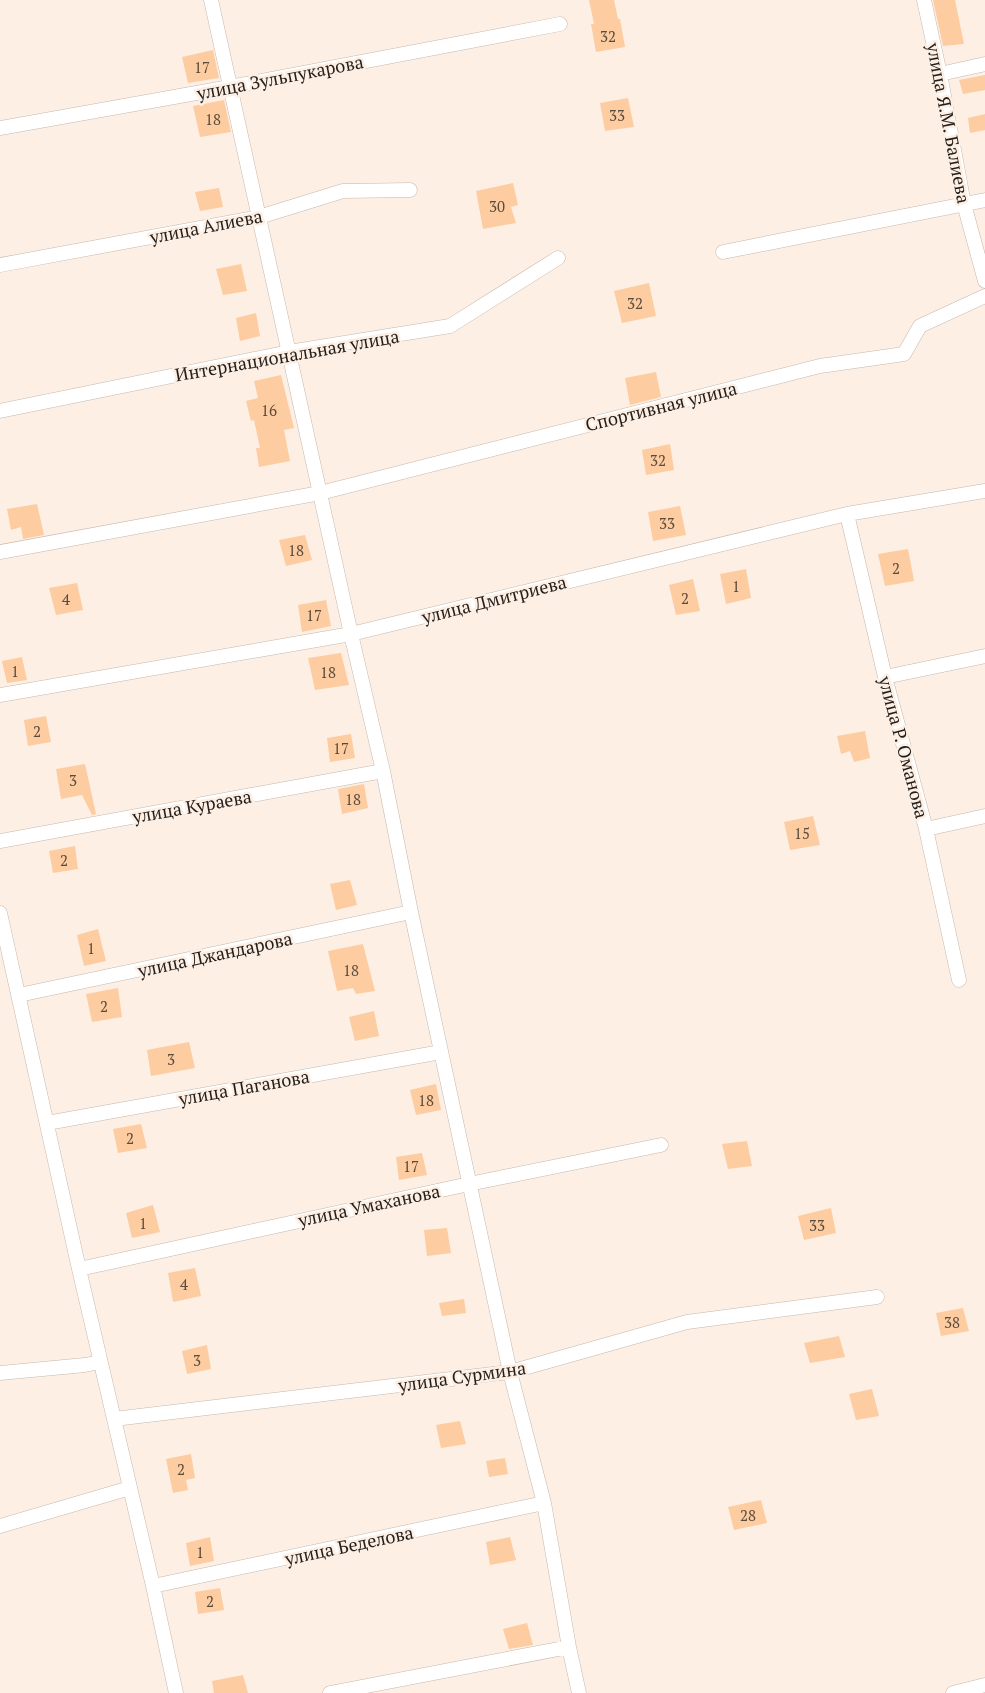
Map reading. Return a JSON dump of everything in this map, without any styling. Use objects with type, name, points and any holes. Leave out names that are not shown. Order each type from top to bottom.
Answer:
[{"type":"street","points":[[211,0],[383,771],[510,1372],[544,1503],[579,1693]]},
{"type":"street","name":"улица Я.М. Балиева","points":[[924,0],[964,204],[985,281]]},
{"type":"street","name":"улица Зульпукарова","points":[[0,128],[560,24]]},
{"type":"street","points":[[940,74],[985,64]]},
{"type":"street","name":"улица Алиева","points":[[0,265],[259,217],[343,191],[410,190]]},
{"type":"street","points":[[723,252],[985,200]]},
{"type":"street","name":"Интернациональная улица","points":[[0,411],[289,352],[450,326],[558,258]]},
{"type":"street","name":"Спортивная улица","points":[[320,494],[820,366],[904,354],[920,326],[985,296]]},
{"type":"street","name":"улица Дмитриева","points":[[0,695],[351,634],[847,514],[985,491]]},
{"type":"street","points":[[0,552],[320,494]]},
{"type":"street","name":"улица Р. Оманова","points":[[847,514],[885,677],[926,829],[959,980]]},
{"type":"street","points":[[885,677],[985,656]]},
{"type":"street","name":"улица Кураева","points":[[0,841],[383,771]]},
{"type":"street","points":[[926,829],[985,816]]},
{"type":"street","name":"улица Джандарова","points":[[19,995],[411,912]]},
{"type":"street","points":[[0,913],[176,1693]]},
{"type":"street","name":"улица Паганова","points":[[47,1123],[441,1052]]},
{"type":"street","name":"улица Умаханова","points":[[79,1269],[661,1145]]},
{"type":"street","name":"улица Сурмина","points":[[114,1419],[510,1372],[687,1322],[877,1297]]},
{"type":"street","points":[[0,1373],[100,1362]]},
{"type":"street","points":[[0,1526],[130,1488]]},
{"type":"street","name":"улица Беделова","points":[[153,1586],[544,1503]]},
{"type":"street","points":[[330,1693],[569,1647]]},
{"type":"street","points":[[953,1693],[985,1685]]},
{"type":"building","points":[[589,0],[614,0],[625,47],[596,52]]},
{"type":"building","points":[[933,0],[955,0],[964,44],[943,46]]},
{"type":"building","points":[[213,50],[219,78],[188,83],[182,57]]},
{"type":"building","points":[[985,75],[985,90],[963,94],[959,80]]},
{"type":"building","points":[[628,98],[634,127],[605,131],[600,103]]},
{"type":"building","points":[[224,100],[231,132],[200,137],[193,106]]},
{"type":"building","points":[[985,114],[985,130],[970,133],[968,118]]},
{"type":"building","points":[[513,183],[518,205],[511,207],[516,223],[483,229],[476,191]]},
{"type":"building","points":[[219,188],[223,207],[200,211],[195,192]]},
{"type":"building","points":[[241,264],[247,291],[223,295],[216,269]]},
{"type":"building","points":[[649,283],[656,316],[622,323],[614,291]]},
{"type":"building","points":[[256,313],[260,336],[240,341],[236,318]]},
{"type":"building","points":[[656,372],[661,397],[630,405],[625,378]]},
{"type":"building","points":[[281,375],[294,428],[284,430],[290,461],[259,467],[256,448],[260,448],[254,420],[251,421],[246,401],[258,398],[254,381]]},
{"type":"building","points":[[670,444],[674,470],[646,475],[642,450]]},
{"type":"building","points":[[37,504],[44,535],[23,539],[21,527],[11,530],[7,509]]},
{"type":"building","points":[[680,506],[686,535],[653,541],[648,512]]},
{"type":"building","points":[[305,535],[312,560],[286,566],[279,540]]},
{"type":"building","points":[[908,549],[914,581],[885,586],[878,554]]},
{"type":"building","points":[[746,569],[751,598],[726,604],[720,574]]},
{"type":"building","points":[[693,579],[700,611],[676,615],[669,585]]},
{"type":"building","points":[[77,583],[83,610],[56,615],[49,588]]},
{"type":"building","points":[[326,600],[331,626],[302,632],[298,605]]},
{"type":"building","points":[[341,653],[349,685],[315,690],[308,658]]},
{"type":"building","points":[[22,657],[27,680],[7,683],[2,661]]},
{"type":"building","points":[[46,716],[51,742],[28,746],[24,720]]},
{"type":"building","points":[[865,731],[870,758],[854,762],[850,751],[841,754],[837,736]]},
{"type":"building","points":[[351,734],[355,758],[330,762],[327,738]]},
{"type":"building","points":[[85,764],[96,814],[92,815],[82,795],[61,799],[56,769]]},
{"type":"building","points":[[364,784],[368,808],[342,814],[338,789]]},
{"type":"building","points":[[813,816],[820,845],[790,850],[784,822]]},
{"type":"building","points":[[75,846],[78,869],[53,873],[49,851]]},
{"type":"building","points":[[350,880],[357,905],[336,910],[330,884]]},
{"type":"building","points":[[98,929],[106,961],[84,966],[77,935]]},
{"type":"building","points":[[363,944],[375,991],[356,994],[353,988],[337,991],[328,951]]},
{"type":"building","points":[[118,988],[122,1017],[92,1022],[86,994]]},
{"type":"building","points":[[374,1011],[379,1036],[355,1041],[349,1017]]},
{"type":"building","points":[[189,1042],[195,1068],[151,1076],[147,1050]]},
{"type":"building","points":[[436,1084],[441,1110],[416,1115],[410,1090]]},
{"type":"building","points":[[141,1124],[147,1148],[118,1153],[113,1129]]},
{"type":"building","points":[[747,1141],[752,1166],[728,1169],[722,1144]]},
{"type":"building","points":[[422,1153],[427,1175],[399,1180],[396,1157]]},
{"type":"building","points":[[153,1205],[160,1232],[132,1238],[126,1213]]},
{"type":"building","points":[[831,1208],[836,1233],[804,1240],[798,1216]]},
{"type":"building","points":[[447,1228],[451,1253],[427,1256],[424,1230]]},
{"type":"building","points":[[195,1268],[201,1296],[173,1302],[168,1273]]},
{"type":"building","points":[[464,1299],[466,1313],[442,1316],[439,1303]]},
{"type":"building","points":[[963,1308],[969,1331],[941,1336],[936,1313]]},
{"type":"building","points":[[839,1336],[845,1357],[810,1363],[804,1343]]},
{"type":"building","points":[[207,1345],[211,1369],[187,1374],[182,1351]]},
{"type":"building","points":[[872,1389],[879,1416],[856,1420],[849,1394]]},
{"type":"building","points":[[460,1421],[466,1444],[441,1448],[436,1425]]},
{"type":"building","points":[[191,1454],[195,1478],[186,1480],[188,1490],[173,1493],[166,1459]]},
{"type":"building","points":[[505,1458],[508,1474],[489,1477],[486,1461]]},
{"type":"building","points":[[761,1500],[767,1523],[734,1530],[728,1507]]},
{"type":"building","points":[[210,1537],[214,1561],[190,1566],[186,1543]]},
{"type":"building","points":[[510,1537],[516,1560],[490,1565],[486,1542]]},
{"type":"building","points":[[220,1588],[224,1610],[198,1614],[195,1592]]},
{"type":"building","points":[[527,1623],[533,1645],[509,1649],[503,1629]]},
{"type":"building","points":[[243,1675],[248,1693],[214,1693],[212,1681]]}]
